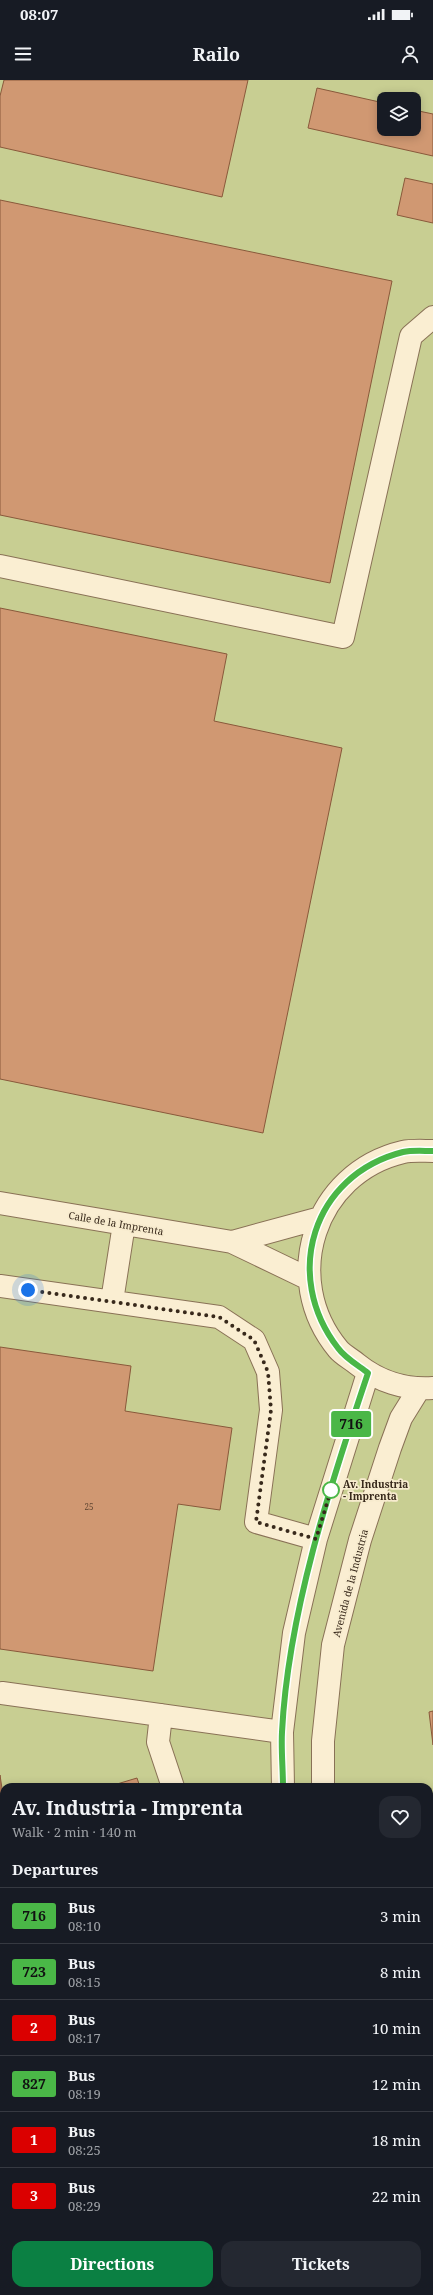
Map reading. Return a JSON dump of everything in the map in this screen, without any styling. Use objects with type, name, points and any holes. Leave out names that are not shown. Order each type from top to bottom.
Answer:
[{"type":"street","points":[[0,566],[343,637],[411,336],[433,318]]},
{"type":"street","points":[[426,1389],[393,1384],[368,1373],[338,1349],[318,1316],[309,1279],[310,1248],[320,1218],[340,1188],[369,1165],[403,1152],[433,1151]]},
{"type":"street","name":"Calle de la Imprenta","points":[[0,1203],[232,1242],[309,1279]]},
{"type":"street","name":"Calle de la Imprenta","points":[[232,1242],[320,1218]]},
{"type":"street","points":[[112,1301],[124,1224]]},
{"type":"street","points":[[0,1286],[219,1317],[254,1340],[268,1372],[271,1410],[256,1522],[316,1539]]},
{"type":"street","points":[[283,1783],[282,1732],[294,1633],[316,1539],[368,1373]]},
{"type":"street","name":"Avenida de la Industria","points":[[323,1783],[323,1741],[333,1645],[360,1540],[401,1418],[426,1389]]},
{"type":"street","points":[[2,1693],[282,1732]]},
{"type":"street","points":[[161,1716],[158,1742],[172,1783]]},
{"type":"green space","points":[[0,80],[433,80],[433,1783],[0,1783]]},
{"type":"building","points":[[4,80],[248,80],[222,197],[0,147],[0,96]]},
{"type":"building","points":[[317,88],[377,101],[377,136],[421,136],[421,111],[433,114],[433,156],[308,128]]},
{"type":"building","points":[[405,178],[433,184],[433,223],[397,215]]},
{"type":"building","points":[[0,200],[392,281],[330,583],[0,515]]},
{"type":"building","points":[[0,608],[227,654],[214,721],[342,748],[263,1133],[0,1079]]},
{"type":"building","points":[[0,1347],[131,1366],[125,1411],[232,1428],[220,1510],[178,1504],[153,1671],[0,1649]]},
{"type":"building","points":[[433,1711],[433,1745],[429,1712]]},
{"type":"building","points":[[137,1778],[139,1783],[120,1783]]},
{"type":"bus line","name":"716","points":[[283,1783],[282,1732],[294,1633],[316,1539],[368,1373],[338,1349],[318,1316],[309,1279],[310,1248],[320,1218],[340,1188],[369,1165],[403,1152],[433,1151]]},
{"type":"place","name":"Av. Industria - Imprenta","points":[[331,1490]]},
{"type":"route","points":[[28,1290],[219,1317],[254,1340],[268,1372],[271,1410],[256,1522],[316,1539],[331,1490]]}]
